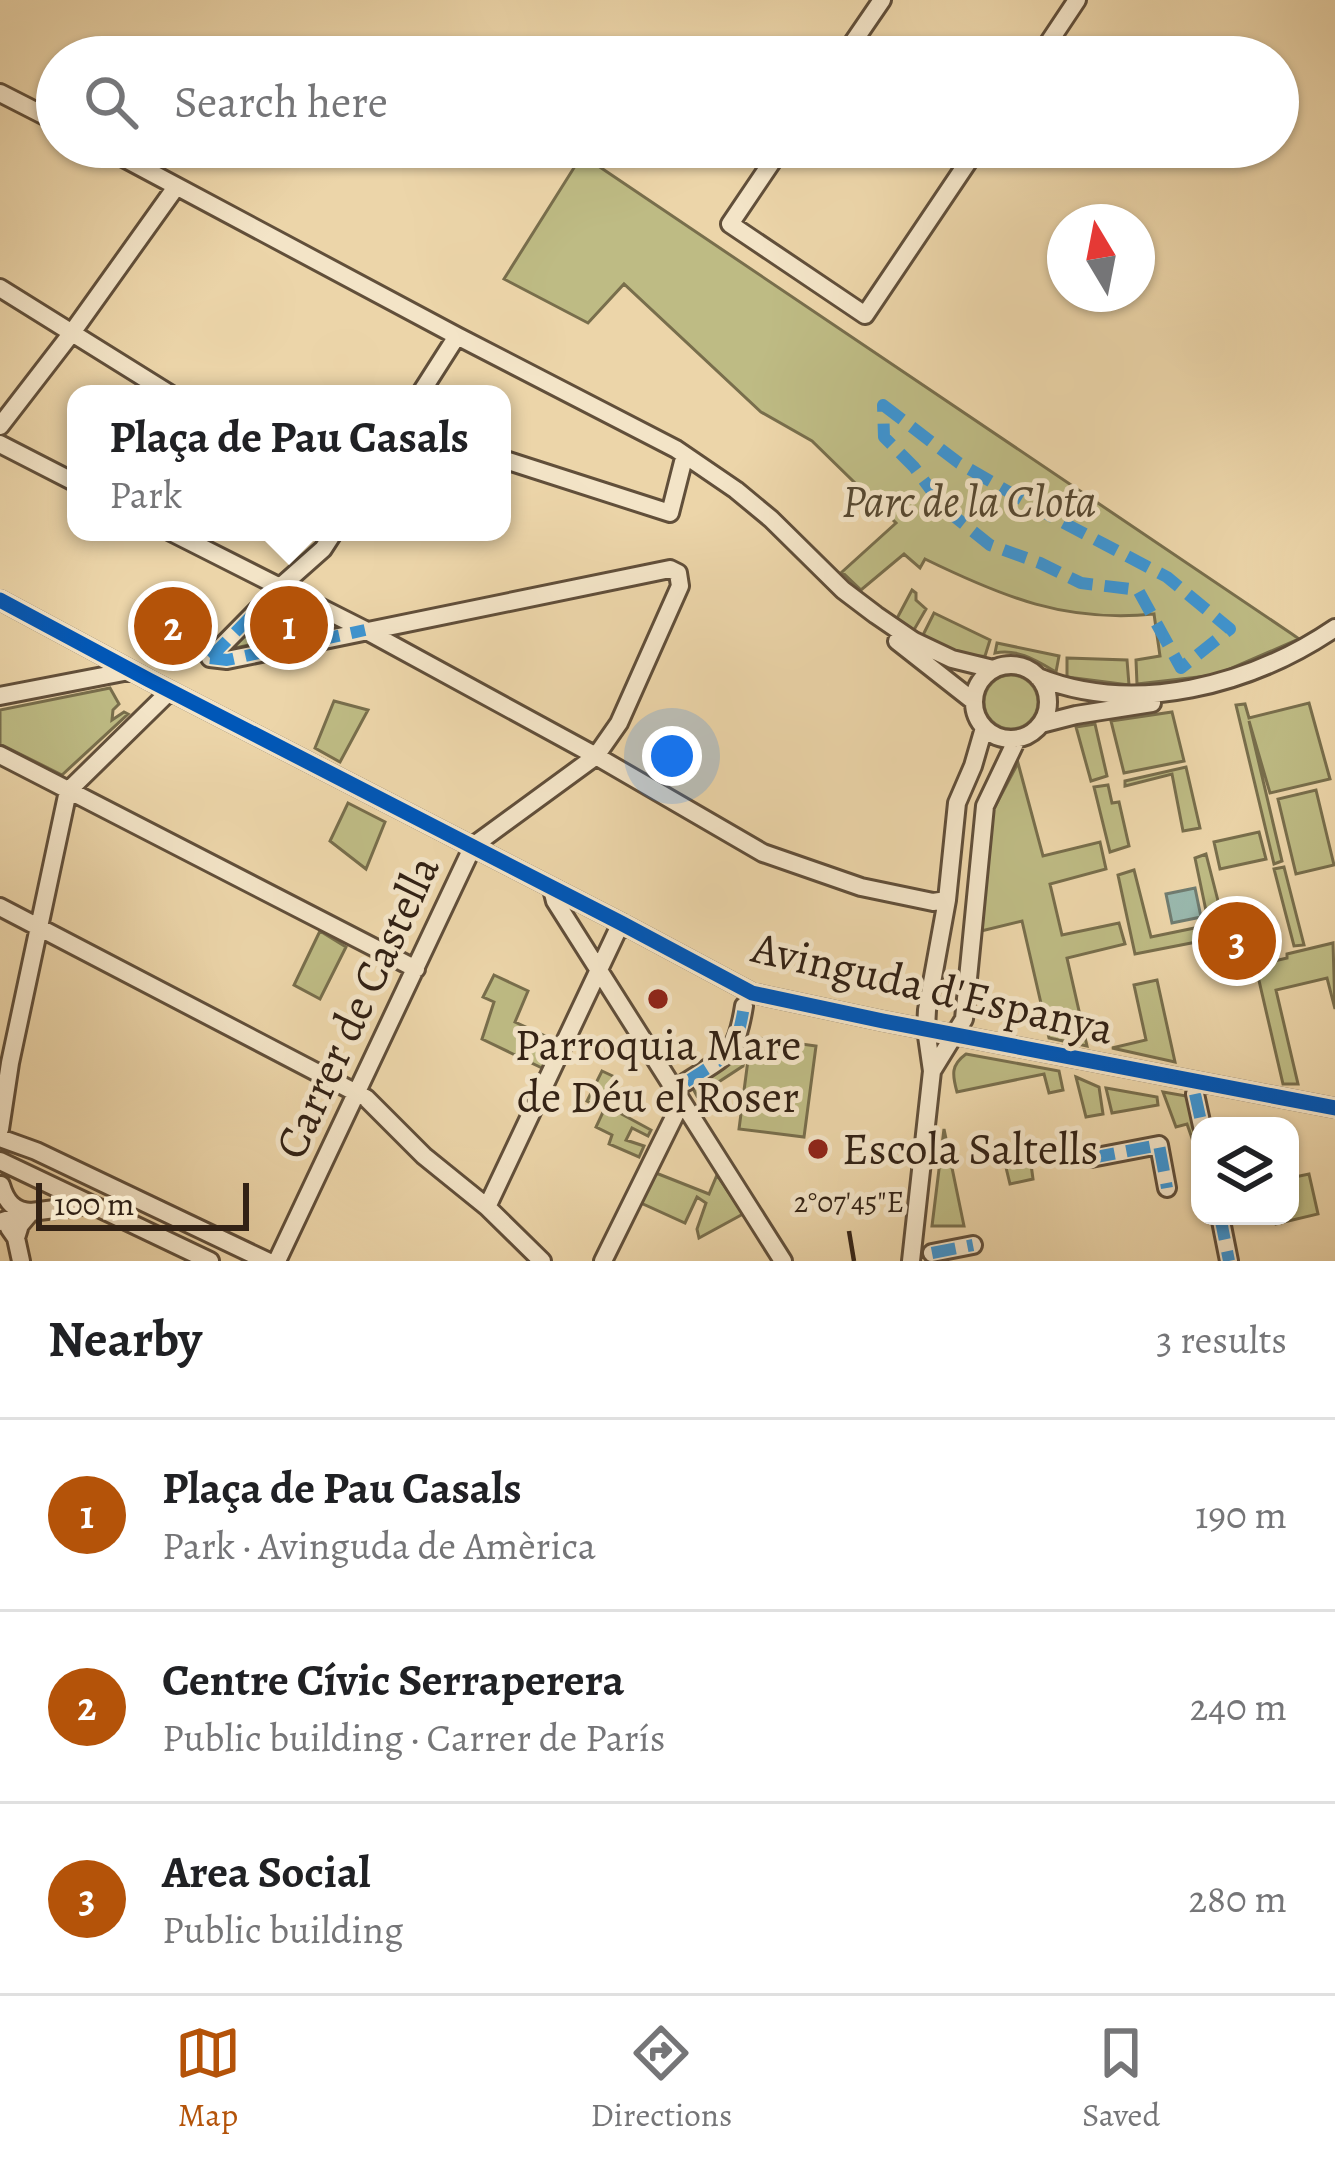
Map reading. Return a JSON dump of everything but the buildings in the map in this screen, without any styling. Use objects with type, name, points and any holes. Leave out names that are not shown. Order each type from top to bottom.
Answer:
[{"type":"street","points":[[857,36],[882,0]]},
{"type":"street","points":[[1053,36],[1077,0]]},
{"type":"street","points":[[0,93],[36,111]]},
{"type":"street","points":[[140,168],[584,403],[683,462],[750,513],[826,585],[881,623],[972,700],[984,728],[999,737],[1017,739],[1041,724],[1076,715],[1185,698],[1245,682],[1303,659],[1335,638]]},
{"type":"street","points":[[768,168],[730,224],[865,315],[964,168]]},
{"type":"street","points":[[0,426],[176,188]]},
{"type":"street","points":[[0,288],[155,385]]},
{"type":"street","points":[[426,385],[457,336]]},
{"type":"street","points":[[584,403],[641,429],[715,474],[771,519],[865,611]]},
{"type":"street","points":[[0,443],[67,478]]},
{"type":"street","points":[[511,462],[670,513],[683,462]]},
{"type":"street","points":[[188,541],[596,756],[763,854],[861,887],[947,901]]},
{"type":"street","points":[[328,541],[210,658],[227,660],[360,634]]},
{"type":"street","name":"Carrer de Castella","points":[[278,1261],[473,846],[596,756],[619,723],[680,586],[678,573],[670,569],[360,634]]},
{"type":"street","name":"Avinguda d'Espanya","points":[[0,600],[752,993],[1335,1108]]},
{"type":"street","points":[[881,623],[952,659],[993,669]]},
{"type":"street","points":[[972,700],[981,679],[1011,664],[1063,687],[1110,696],[1173,691],[1264,666],[1335,628]]},
{"type":"street","points":[[0,696],[130,670]]},
{"type":"street","points":[[1038,677],[1048,701],[1041,724]]},
{"type":"street","points":[[0,1129],[5,1060],[68,791],[170,691]]},
{"type":"street","points":[[911,1261],[932,1071],[926,1029],[957,803],[984,728]]},
{"type":"street","points":[[932,1071],[964,1019],[986,806],[1017,739]]},
{"type":"street","points":[[0,755],[416,969]]},
{"type":"street","points":[[552,889],[598,972],[783,1261]]},
{"type":"street","points":[[0,907],[366,1098],[542,1261]]},
{"type":"street","points":[[487,1207],[621,922]]},
{"type":"street","points":[[686,1082],[726,1056],[739,1038],[744,1006]]},
{"type":"street","points":[[1195,1094],[1200,1117]]},
{"type":"street","points":[[603,1261],[681,1103]]},
{"type":"street","points":[[0,1138],[267,1261]]},
{"type":"street","points":[[1091,1158],[1159,1145],[1167,1188]]},
{"type":"street","points":[[0,1161],[210,1261]]},
{"type":"street","points":[[0,1184],[11,1206],[31,1212]]},
{"type":"street","points":[[19,1250],[2,1221],[92,1204]]},
{"type":"street","points":[[19,1250],[20,1225],[31,1212]]},
{"type":"street","points":[[1222,1225],[1229,1261]]},
{"type":"street","points":[[932,1253],[973,1245]]},
{"type":"green space","name":"Parc de la Clota","points":[[574,168],[601,168],[1299,639],[1216,675],[1137,684],[1136,660],[1160,656],[1154,614],[1063,611],[981,585],[925,559],[920,568],[904,554],[861,590],[842,572],[896,523],[812,441],[761,412],[624,284],[588,323],[504,279]]},
{"type":"green space","points":[[912,590],[926,609],[911,635],[894,624]]},
{"type":"green space","points":[[282,599],[329,623],[330,628],[235,648],[232,643],[275,600]]},
{"type":"green space","points":[[934,613],[990,640],[985,656],[966,657],[921,639]]},
{"type":"green space","points":[[997,643],[1059,656],[1056,672],[1019,654],[995,653]]},
{"type":"green space","points":[[1067,658],[1127,660],[1129,685],[1067,677]]},
{"type":"green space","points":[[1011,675],[1030,683],[1038,702],[1030,721],[1011,729],[992,721],[984,702],[992,683]]},
{"type":"green space","points":[[110,688],[119,704],[112,720],[128,714],[62,775],[0,744],[0,710]]},
{"type":"green space","points":[[334,701],[368,710],[340,762],[315,748]]},
{"type":"green space","points":[[1309,703],[1330,779],[1270,793],[1249,721],[1282,861],[1274,864],[1236,705],[1245,704],[1249,718]]},
{"type":"green space","points":[[1172,712],[1184,761],[1124,773],[1111,721]]},
{"type":"green space","points":[[1095,724],[1107,776],[1091,781],[1076,727]]},
{"type":"green space","points":[[1018,763],[1043,856],[1100,842],[1106,869],[1050,884],[1062,935],[1119,923],[1125,944],[1067,958],[1087,1046],[1049,1038],[1022,921],[977,932],[990,816]]},
{"type":"green space","points":[[1186,767],[1200,828],[1183,831],[1172,774],[1125,786],[1125,781]]},
{"type":"green space","points":[[1108,785],[1112,803],[1119,802],[1129,846],[1110,852],[1094,787]]},
{"type":"green space","points":[[1316,790],[1334,865],[1296,874],[1278,799]]},
{"type":"green space","points":[[348,803],[385,822],[366,869],[330,841]]},
{"type":"green space","points":[[1259,832],[1266,859],[1220,869],[1214,842]]},
{"type":"green space","points":[[1206,854],[1227,936],[1135,954],[1118,875],[1134,870],[1151,937],[1209,925],[1195,858]]},
{"type":"green space","points":[[1284,867],[1304,945],[1294,946],[1274,869]]},
{"type":"green space","points":[[320,931],[346,947],[320,999],[294,985]]},
{"type":"green space","points":[[1333,943],[1335,1009],[1327,978],[1276,990],[1298,1084],[1283,1084],[1257,972],[1238,975],[1235,970]]},
{"type":"green space","points":[[494,975],[528,991],[515,1022],[554,1040],[542,1068],[482,1039],[494,1002],[483,997]]},
{"type":"green space","points":[[1157,980],[1175,1062],[1112,1048],[1146,1040],[1134,985]]},
{"type":"green space","points":[[751,1037],[816,1046],[804,1137],[739,1129]]},
{"type":"green space","points":[[747,1039],[743,1066],[697,1096],[689,1081],[736,1053]]},
{"type":"green space","points":[[966,1054],[1059,1071],[1063,1090],[1049,1093],[1044,1074],[957,1092],[954,1070]]},
{"type":"green space","points":[[602,1071],[619,1079],[607,1106],[651,1130],[648,1136],[632,1128],[626,1140],[644,1146],[639,1157],[609,1144],[612,1135],[596,1127],[604,1110],[587,1101]]},
{"type":"green space","points":[[1076,1077],[1099,1087],[1103,1114],[1086,1117]]},
{"type":"green space","points":[[1106,1088],[1157,1097],[1158,1105],[1112,1113]]},
{"type":"green space","points":[[1163,1092],[1192,1097],[1196,1117],[1191,1117],[1191,1135],[1187,1124],[1176,1127]]},
{"type":"green space","points":[[944,1129],[964,1226],[932,1226]]},
{"type":"green space","points":[[1028,1142],[1033,1179],[1010,1184],[1001,1147]]},
{"type":"green space","points":[[656,1173],[709,1194],[717,1175],[743,1214],[699,1238],[697,1229],[706,1203],[697,1197],[685,1223],[641,1203]]},
{"type":"green space","points":[[1309,1174],[1318,1214],[1299,1219],[1299,1176]]},
{"type":"water","points":[[1195,888],[1201,917],[1172,923],[1166,894]]},
{"type":"marked path","points":[[883,405],[959,463],[1167,577],[1230,629],[1181,668],[1138,590],[1081,583],[990,545],[945,509],[884,437],[883,405]]},
{"type":"marked path","points":[[210,658],[279,588]]},
{"type":"marked path","points":[[210,658],[227,660],[365,630]]},
{"type":"marked path","points":[[686,1082],[727,1053],[737,1036],[744,1006]]},
{"type":"marked path","points":[[1195,1094],[1200,1117]]},
{"type":"marked path","points":[[1091,1158],[1159,1145],[1167,1188]]},
{"type":"marked path","points":[[1222,1225],[1229,1261]]},
{"type":"marked path","points":[[932,1253],[973,1245]]},
{"type":"cycle path","points":[[0,600],[752,993],[1335,1108]]},
{"type":"place","name":"Plaça de Pau Casals","points":[[289,625]]},
{"type":"place","name":"Centre Cívic Serraperera","points":[[173,626]]},
{"type":"place","name":"Area Social","points":[[1237,941]]},
{"type":"place","name":"Parroquia Mare de Déu el Roser","points":[[658,999]]},
{"type":"place","name":"Escola Saltells","points":[[818,1149]]}]
